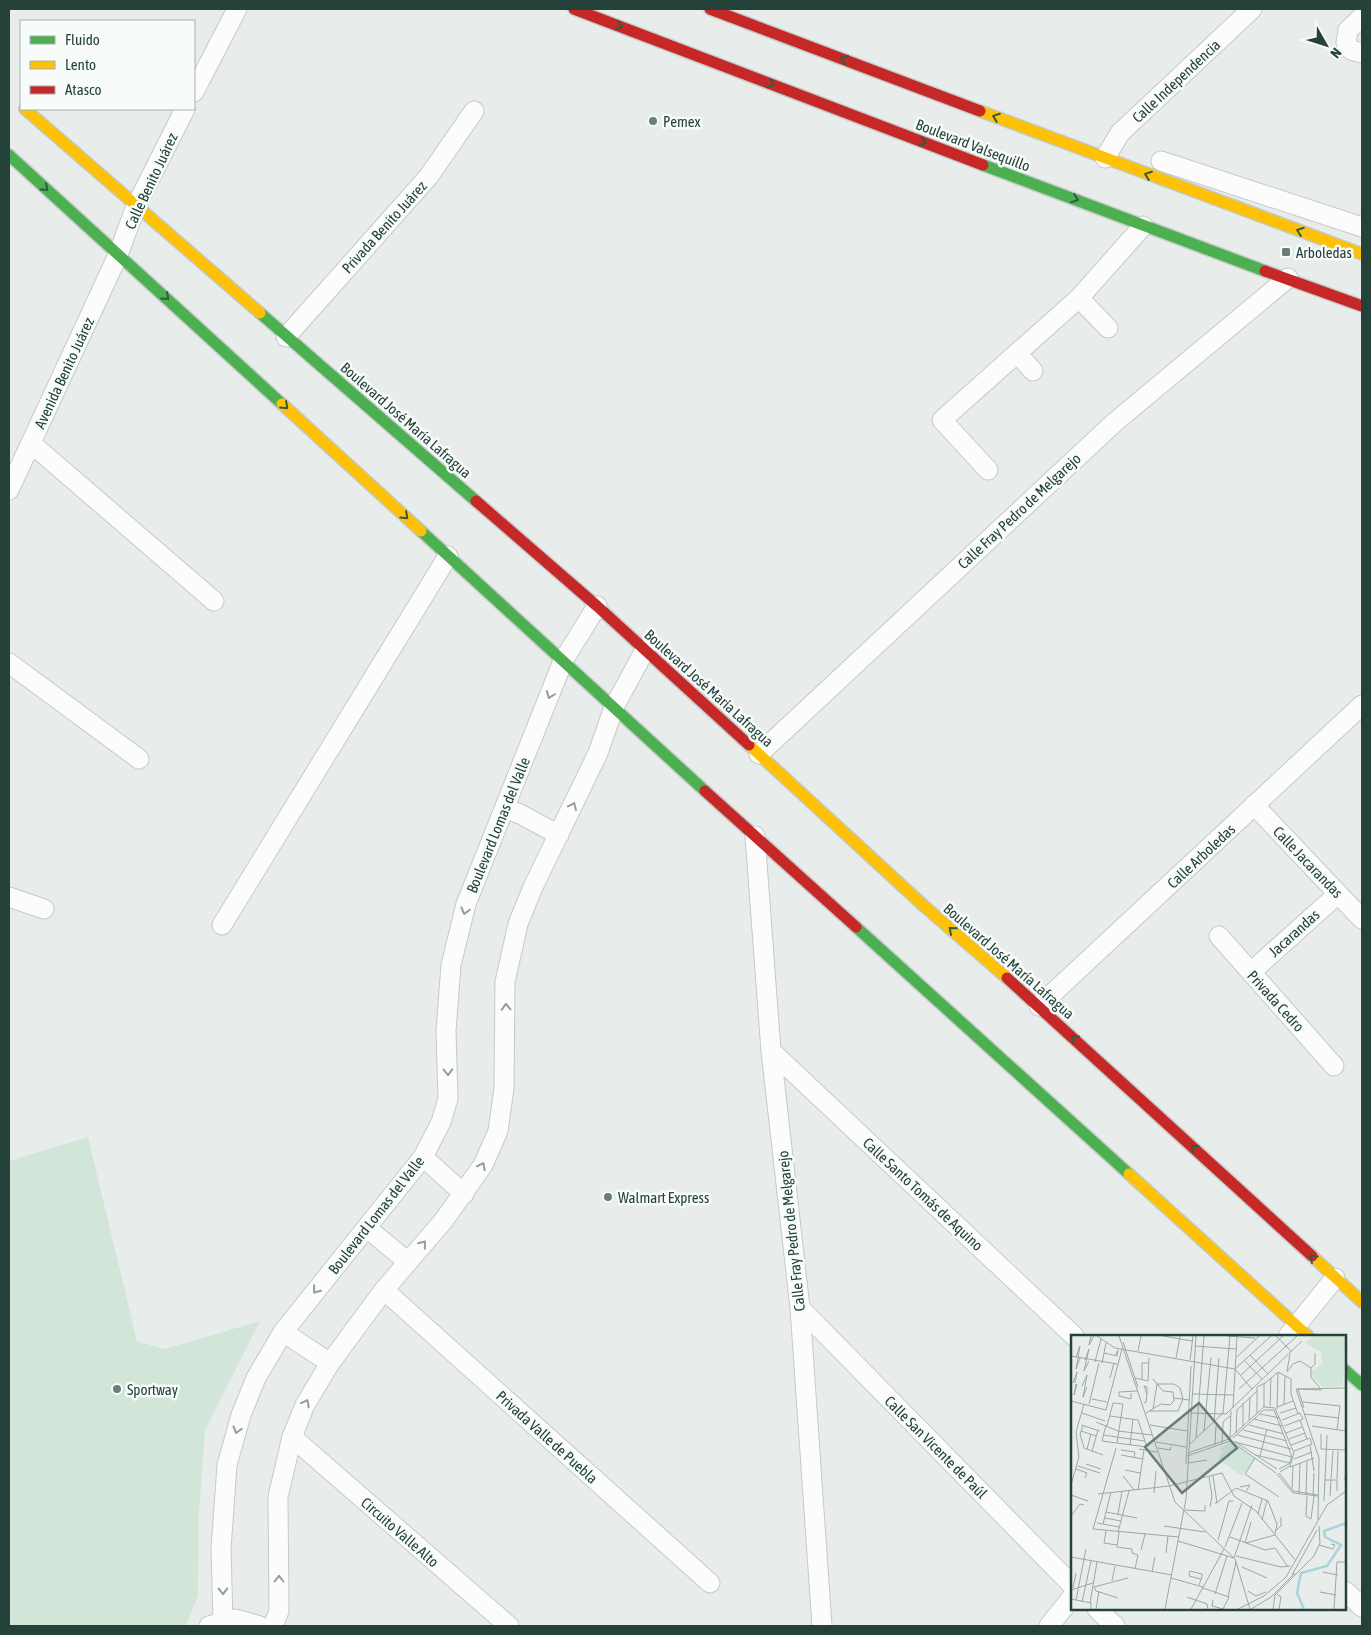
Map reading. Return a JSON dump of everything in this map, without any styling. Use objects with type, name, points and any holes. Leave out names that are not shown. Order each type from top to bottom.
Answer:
[{"type":"main road","name":"Boulevard Valsequillo","points":[[574,9],[1143,226],[1362,306]]},
{"type":"main road","points":[[710,9],[1362,254]]},
{"type":"main road","name":"Boulevard José María Lafragua","points":[[26,110],[597,606],[924,906],[1039,1006],[1362,1302]]},
{"type":"main road","points":[[9,155],[1298,1333]]},
{"type":"main road","points":[[1346,1371],[1362,1385]]},
{"type":"street","points":[[195,90],[237,9]]},
{"type":"street","name":"Calle Independencia","points":[[1105,158],[1120,133],[1252,9]]},
{"type":"street","points":[[1362,17],[1348,30],[1346,43],[1352,50],[1362,53]]},
{"type":"street","name":"Calle Benito Juárez","points":[[118,255],[136,206],[184,110]]},
{"type":"street","name":"Privada Benito Juárez","points":[[286,336],[429,176],[474,111]]},
{"type":"street","points":[[1161,161],[1362,227]]},
{"type":"street","points":[[988,470],[942,420],[1079,298],[1143,226]]},
{"type":"street","name":"Avenida Benito Juárez","points":[[9,490],[32,444],[118,255]]},
{"type":"street","name":"Calle Fray Pedro de Melgarejo","points":[[759,754],[1115,422],[1288,278]]},
{"type":"street","points":[[1079,298],[1108,328]]},
{"type":"street","points":[[1017,353],[1033,371]]},
{"type":"street","points":[[32,444],[214,601]]},
{"type":"street","points":[[222,925],[448,556]]},
{"type":"street","name":"Boulevard Lomas del Valle","points":[[216,1624],[227,1465],[241,1415],[256,1378],[283,1332],[423,1157],[441,1122],[448,1099],[446,1031],[451,965],[466,904],[506,809],[563,661],[597,606]]},
{"type":"street","points":[[273,1626],[279,1611],[278,1497],[292,1437],[305,1405],[330,1363],[384,1290],[464,1194],[483,1165],[498,1131],[504,1088],[505,982],[518,924],[533,886],[598,753],[614,708],[645,650]]},
{"type":"street","points":[[9,663],[139,759]]},
{"type":"street","name":"Calle Arboledas","points":[[1039,1006],[1362,705]]},
{"type":"street","name":"Calle Jacarandas","points":[[1254,806],[1362,919]]},
{"type":"street","points":[[506,809],[520,814],[559,835]]},
{"type":"street","name":"Calle Fray Pedro de Melgarejo","points":[[755,836],[772,1051],[800,1308],[826,1622]]},
{"type":"street","name":"Jacarandas","points":[[1250,972],[1338,894]]},
{"type":"street","points":[[9,897],[44,909]]},
{"type":"street","name":"Privada Cedro","points":[[1218,936],[1334,1066]]},
{"type":"street","name":"Calle Santo Tomás de Aquino","points":[[772,1051],[1073,1335]]},
{"type":"street","points":[[423,1157],[464,1194]]},
{"type":"street","points":[[367,1228],[408,1262]]},
{"type":"street","points":[[1298,1333],[1336,1278]]},
{"type":"street","name":"Privada Valle de Puebla","points":[[384,1290],[710,1583]]},
{"type":"street","name":"Calle San Vicente de Paúl","points":[[800,1308],[1071,1584]]},
{"type":"street","points":[[283,1332],[330,1363]]},
{"type":"street","name":"Circuito Valle Alto","points":[[292,1437],[509,1626]]},
{"type":"street","points":[[1346,1592],[1362,1607]]},
{"type":"street","points":[[1049,1626],[1071,1598]]},
{"type":"street","points":[[1098,1610],[1115,1626]]},
{"type":"street","points":[[216,1624],[236,1620],[260,1626]]},
{"type":"green space","name":"Sportway","points":[[88,1137],[137,1341],[164,1349],[260,1321],[205,1430],[199,1512],[198,1595],[186,1626],[9,1626],[9,1161]]},
{"type":"traffic: fast","points":[[9,155],[282,404]]},
{"type":"traffic: fast","points":[[983,165],[1265,271]]},
{"type":"traffic: fast","points":[[260,313],[476,501]]},
{"type":"traffic: fast","points":[[421,531],[705,791]]},
{"type":"traffic: fast","points":[[856,927],[1129,1174]]},
{"type":"traffic: fast","points":[[1346,1371],[1362,1385]]},
{"type":"traffic: slow","points":[[26,110],[260,313]]},
{"type":"traffic: slow","points":[[980,111],[1362,254]]},
{"type":"traffic: slow","points":[[282,404],[421,531]]},
{"type":"traffic: slow","points":[[749,745],[924,906],[1007,978]]},
{"type":"traffic: slow","points":[[1129,1174],[1307,1335]]},
{"type":"traffic: slow","points":[[1312,1256],[1362,1302]]},
{"type":"traffic: jam","points":[[574,9],[983,165]]},
{"type":"traffic: jam","points":[[710,9],[980,111]]},
{"type":"traffic: jam","points":[[1265,271],[1362,306]]},
{"type":"traffic: jam","points":[[476,501],[597,606],[749,745]]},
{"type":"traffic: jam","points":[[705,791],[856,927]]},
{"type":"traffic: jam","points":[[1007,978],[1312,1256]]},
{"type":"place","name":"Pemex","points":[[653,121]]},
{"type":"place","name":"Arboledas","points":[[1286,252]]},
{"type":"place","name":"Walmart Express","points":[[608,1197]]},
{"type":"place","name":"Sportway","points":[[117,1389]]}]
